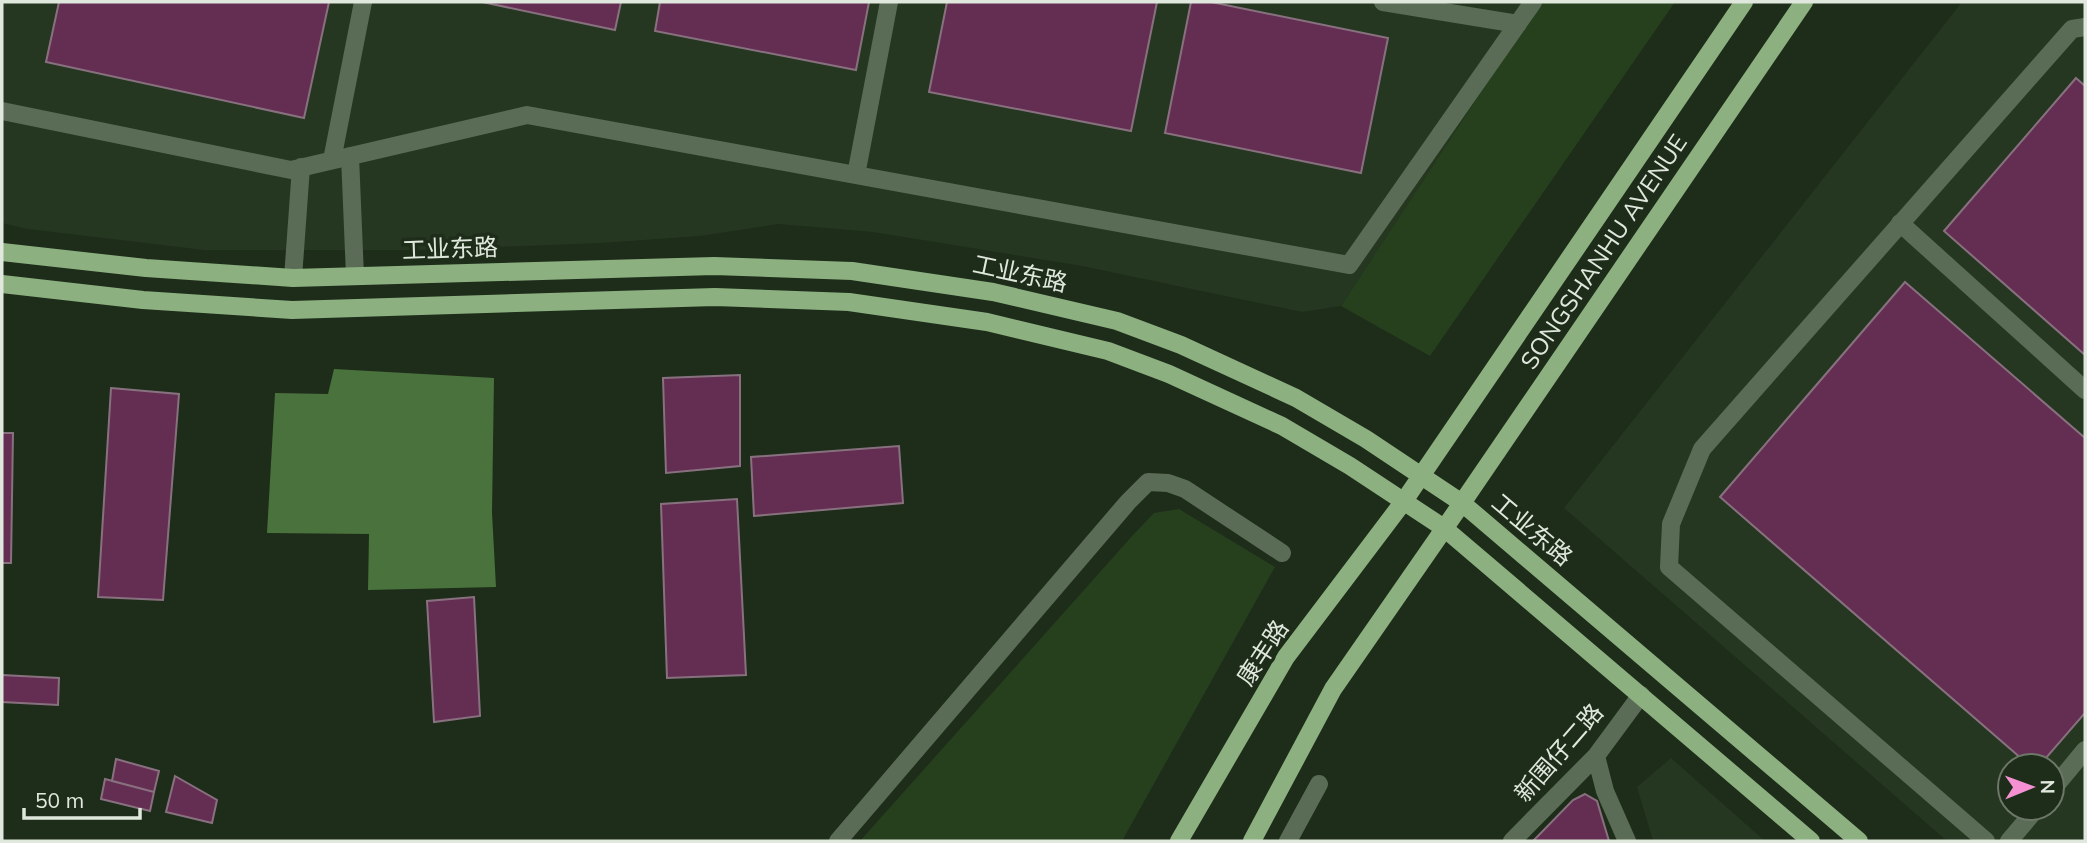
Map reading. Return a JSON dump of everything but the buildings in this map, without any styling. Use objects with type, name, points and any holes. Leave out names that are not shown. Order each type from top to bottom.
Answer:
[{"type":"main road","name":"SONGSHANHU AVENUE","points":[[1404,501],[1744,2]]},
{"type":"main road","name":"SONGSHANHU AVENUE","points":[[1444,528],[1804,2]]},
{"type":"main road","name":"工业东路","points":[[2,252],[146,268],[293,278],[715,266],[852,271],[993,292],[1117,321],[1181,345],[1296,398],[1366,439],[1462,503],[1859,841]]},
{"type":"main road","points":[[2,284],[143,300],[292,310],[715,297],[849,302],[987,322],[1108,351],[1169,374],[1282,426],[1350,466],[1444,528],[1811,841]]},
{"type":"main road","name":"康丰路","points":[[1179,841],[1286,657],[1404,501]]},
{"type":"main road","points":[[1252,841],[1333,689],[1444,528]]},
{"type":"street","points":[[355,276],[341,158],[363,2]]},
{"type":"street","points":[[856,175],[889,2]]},
{"type":"street","points":[[1383,2],[1518,24]]},
{"type":"street","points":[[2,111],[291,170],[527,115],[1349,265],[1534,2]]},
{"type":"street","points":[[1986,841],[1669,567],[1671,524],[1702,449],[2071,29],[2085,27]]},
{"type":"street","points":[[293,278],[301,167]]},
{"type":"street","points":[[1900,223],[2085,390]]},
{"type":"street","points":[[838,841],[1119,512],[1148,482],[1168,483],[1185,489],[1282,553]]},
{"type":"street","name":"新围仔二路","points":[[1511,841],[1596,756],[1640,695]]},
{"type":"street","points":[[2066,773],[2085,750]]},
{"type":"street","points":[[1596,756],[1605,791],[1627,841]]},
{"type":"street","points":[[1289,841],[1319,783]]},
{"type":"street","points":[[2009,841],[2025,822]]},
{"type":"shaded area","points":[[2,2],[1540,2],[1341,306],[1302,312],[1082,266],[873,232],[778,224],[700,236],[602,243],[415,250],[204,250],[28,229],[2,223]]},
{"type":"shaded area","points":[[1540,2],[1675,2],[1430,356],[1341,306]]},
{"type":"shaded area","points":[[1962,2],[2085,2],[2085,841],[1947,841],[1564,508]]},
{"type":"shaded area","points":[[334,369],[494,378],[492,513],[496,587],[368,590],[369,534],[267,533],[275,393],[328,394]]},
{"type":"shaded area","points":[[1179,509],[1275,567],[1122,841],[860,841],[1154,513]]},
{"type":"shaded area","points":[[1671,758],[1765,841],[1653,841],[1637,787]]}]
